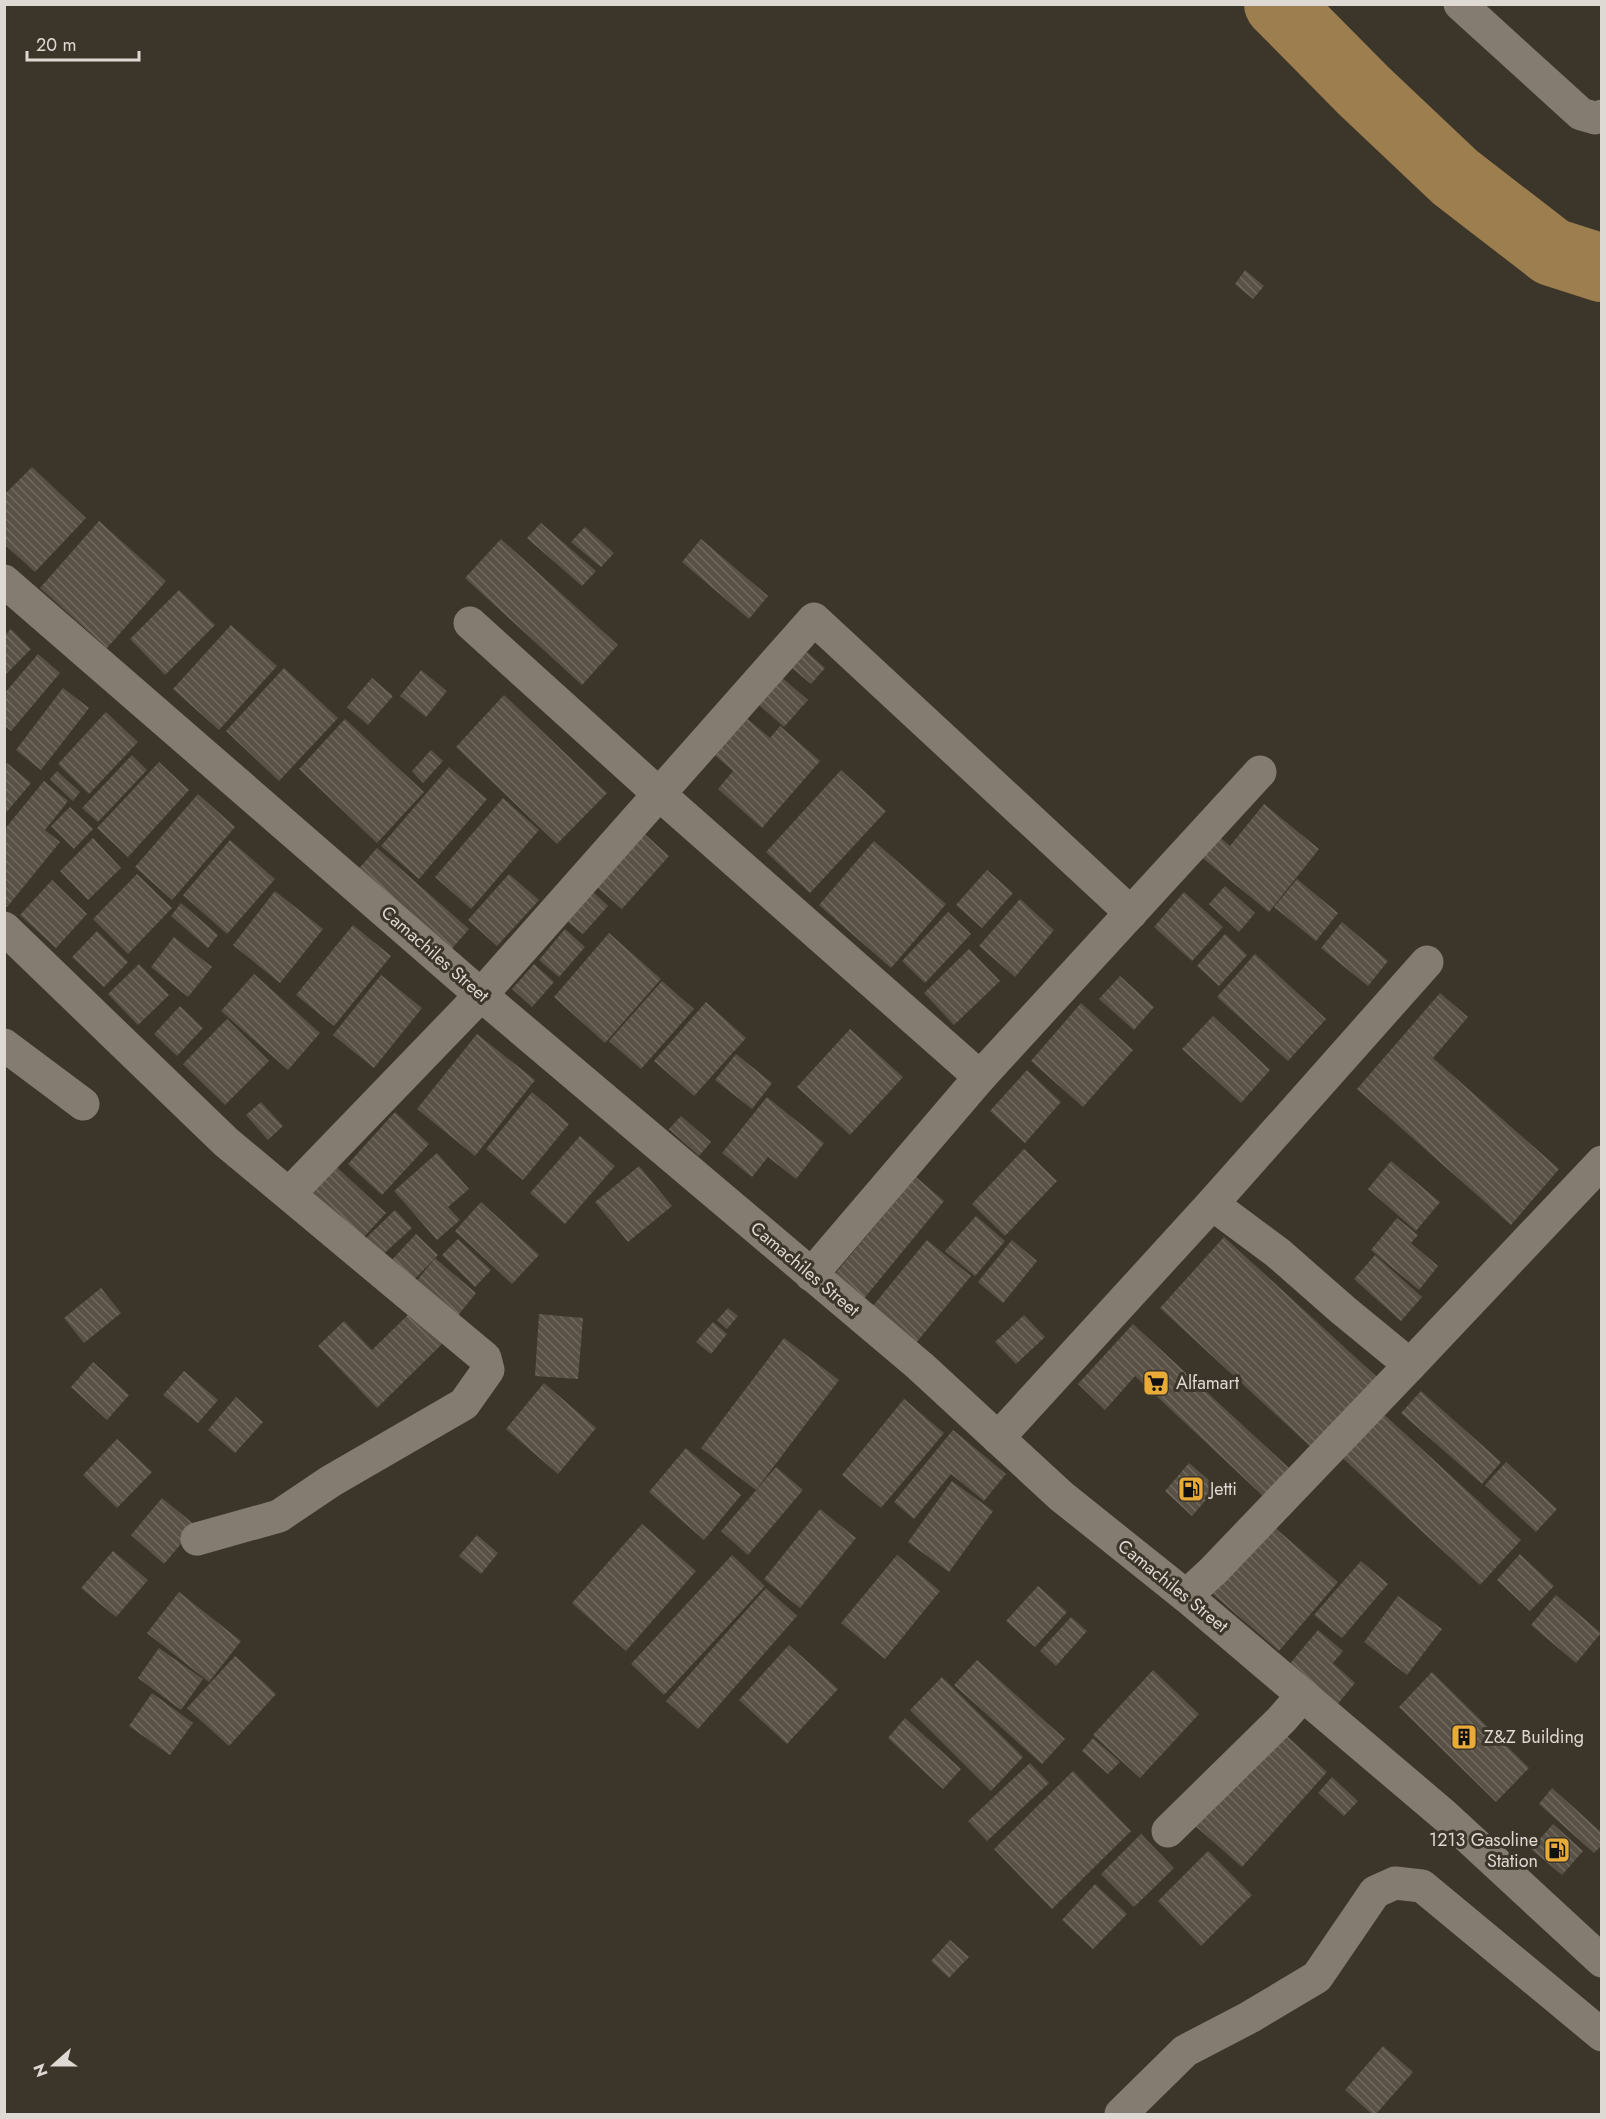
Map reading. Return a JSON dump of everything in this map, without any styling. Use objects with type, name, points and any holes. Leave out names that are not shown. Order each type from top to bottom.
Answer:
[{"type":"street","points":[[1460,4],[1581,114],[1595,118],[1602,116]]},
{"type":"street","name":"Camachiles Street","points":[[4,581],[481,995],[920,1366],[1061,1496],[1186,1596],[1444,1815],[1602,1961]]},
{"type":"street","points":[[289,1194],[481,995],[814,619],[1131,913]]},
{"type":"street","points":[[470,623],[659,794],[980,1077]]},
{"type":"street","points":[[811,1275],[980,1077],[1260,772]]},
{"type":"street","points":[[4,928],[226,1142],[485,1358],[488,1370],[464,1404],[331,1481],[279,1516],[197,1539]]},
{"type":"street","points":[[998,1438],[1212,1204],[1427,963]]},
{"type":"street","points":[[4,1045],[83,1104]]},
{"type":"street","points":[[1186,1596],[1214,1570],[1602,1162]]},
{"type":"street","points":[[1212,1204],[1278,1253],[1410,1365]]},
{"type":"street","points":[[1168,1831],[1281,1720],[1303,1695]]},
{"type":"street","points":[[1121,2115],[1185,2051],[1250,2017],[1317,1977],[1375,1892],[1395,1883],[1422,1886],[1602,2035]]},
{"type":"building","points":[[1245,270],[1264,286],[1253,299],[1235,284]]},
{"type":"building","points":[[32,467],[86,518],[35,572],[4,544],[4,495]]},
{"type":"building","points":[[99,521],[166,581],[107,648],[40,588]]},
{"type":"building","points":[[541,523],[596,571],[582,586],[527,538]]},
{"type":"building","points":[[585,527],[614,553],[601,567],[571,542]]},
{"type":"building","points":[[501,539],[618,645],[582,685],[465,578]]},
{"type":"building","points":[[701,539],[768,596],[749,619],[682,562]]},
{"type":"building","points":[[179,590],[215,625],[165,675],[130,639]]},
{"type":"building","points":[[231,625],[277,666],[219,730],[173,689]]},
{"type":"building","points":[[11,629],[31,649],[4,676],[4,636]]},
{"type":"building","points":[[807,652],[825,668],[811,684],[792,668]]},
{"type":"building","points":[[38,654],[60,673],[11,731],[4,725],[4,694]]},
{"type":"building","points":[[284,668],[338,718],[279,781],[226,731]]},
{"type":"building","points":[[421,670],[447,691],[426,717],[400,696]]},
{"type":"building","points":[[780,676],[808,700],[784,727],[757,703]]},
{"type":"building","points":[[372,678],[393,696],[368,725],[347,707]]},
{"type":"building","points":[[63,688],[89,708],[41,770],[16,750]]},
{"type":"building","points":[[504,695],[607,793],[557,844],[456,747]]},
{"type":"building","points":[[106,712],[138,742],[89,794],[58,764]]},
{"type":"building","points":[[743,715],[770,738],[780,726],[820,761],[762,828],[718,789],[733,771],[711,752]]},
{"type":"building","points":[[345,719],[424,792],[377,843],[299,769]]},
{"type":"building","points":[[431,750],[443,761],[423,783],[412,771]]},
{"type":"building","points":[[132,755],[147,770],[98,822],[82,808]]},
{"type":"building","points":[[159,762],[189,790],[128,857],[97,828]]},
{"type":"building","points":[[7,763],[31,783],[4,815],[4,767]]},
{"type":"building","points":[[449,767],[487,799],[419,879],[381,846]]},
{"type":"building","points":[[841,770],[886,811],[810,893],[766,852]]},
{"type":"building","points":[[57,771],[80,792],[73,801],[50,779]]},
{"type":"building","points":[[44,781],[68,801],[45,830],[60,842],[7,907],[4,905],[4,830]]},
{"type":"building","points":[[198,794],[235,827],[172,900],[135,867]]},
{"type":"building","points":[[503,798],[539,830],[471,909],[435,877]]},
{"type":"building","points":[[1264,804],[1319,849],[1269,912],[1194,851],[1211,830],[1230,846]]},
{"type":"building","points":[[70,807],[93,829],[74,849],[51,826]]},
{"type":"building","points":[[637,827],[669,856],[622,909],[590,881]]},
{"type":"building","points":[[93,838],[121,868],[88,900],[60,871]]},
{"type":"building","points":[[230,840],[275,879],[227,934],[183,895]]},
{"type":"building","points":[[874,841],[946,904],[891,968],[819,905]]},
{"type":"building","points":[[377,848],[469,929],[448,953],[355,873]]},
{"type":"building","points":[[987,870],[1013,893],[982,928],[956,905]]},
{"type":"building","points":[[137,874],[172,908],[128,954],[93,919]]},
{"type":"building","points":[[509,874],[539,900],[497,946],[468,920]]},
{"type":"building","points":[[1297,879],[1338,913],[1316,941],[1274,907]]},
{"type":"building","points":[[52,880],[87,914],[56,948],[20,915]]},
{"type":"building","points":[[1225,886],[1255,913],[1239,932],[1209,904]]},
{"type":"building","points":[[588,887],[608,906],[583,934],[562,917]]},
{"type":"building","points":[[275,891],[323,929],[280,983],[233,945]]},
{"type":"building","points":[[1184,892],[1223,927],[1192,961],[1154,927]]},
{"type":"building","points":[[1020,899],[1054,930],[1015,977],[979,946]]},
{"type":"building","points":[[181,903],[218,935],[208,948],[171,916]]},
{"type":"building","points":[[948,912],[971,934],[925,983],[902,961]]},
{"type":"building","points":[[1342,922],[1388,961],[1368,986],[1321,948]]},
{"type":"building","points":[[353,925],[391,956],[334,1026],[296,995]]},
{"type":"building","points":[[565,929],[585,947],[559,977],[539,960]]},
{"type":"building","points":[[97,931],[128,962],[104,987],[72,957]]},
{"type":"building","points":[[609,933],[661,979],[605,1043],[554,997]]},
{"type":"building","points":[[1225,934],[1247,955],[1219,986],[1197,966]]},
{"type":"building","points":[[174,937],[212,967],[188,997],[151,967]]},
{"type":"building","points":[[969,949],[1000,981],[954,1025],[924,993]]},
{"type":"building","points":[[1255,954],[1326,1019],[1288,1061],[1217,997]]},
{"type":"building","points":[[139,964],[169,995],[138,1025],[108,994]]},
{"type":"building","points":[[534,964],[554,982],[532,1007],[512,989]]},
{"type":"building","points":[[254,974],[320,1033],[288,1070],[221,1011]]},
{"type":"building","points":[[381,975],[422,1008],[374,1068],[333,1035]]},
{"type":"building","points":[[1120,976],[1154,1007],[1134,1030],[1099,999]]},
{"type":"building","points":[[662,981],[694,1009],[641,1069],[609,1041]]},
{"type":"building","points":[[1440,993],[1468,1017],[1433,1058],[1559,1169],[1511,1225],[1357,1089]]},
{"type":"building","points":[[706,1002],[746,1038],[694,1096],[654,1061]]},
{"type":"building","points":[[1081,1003],[1133,1050],[1083,1107],[1031,1061]]},
{"type":"building","points":[[180,1006],[203,1028],[177,1056],[154,1034]]},
{"type":"building","points":[[1213,1016],[1270,1070],[1241,1103],[1182,1049]]},
{"type":"building","points":[[227,1019],[269,1061],[225,1105],[183,1064]]},
{"type":"building","points":[[850,1029],[903,1077],[850,1135],[797,1087]]},
{"type":"building","points":[[477,1034],[535,1080],[475,1156],[417,1109]]},
{"type":"building","points":[[736,1054],[772,1083],[752,1109],[715,1080]]},
{"type":"building","points":[[1027,1070],[1061,1102],[1025,1143],[990,1111]]},
{"type":"building","points":[[532,1092],[569,1124],[523,1180],[486,1149]]},
{"type":"building","points":[[767,1097],[824,1143],[796,1179],[768,1157],[752,1177],[722,1153]]},
{"type":"building","points":[[261,1102],[283,1126],[268,1140],[246,1115]]},
{"type":"building","points":[[395,1112],[429,1144],[382,1195],[348,1164]]},
{"type":"building","points":[[681,1116],[711,1142],[699,1156],[669,1129]]},
{"type":"building","points":[[580,1136],[615,1166],[565,1224],[530,1193]]},
{"type":"building","points":[[1024,1149],[1057,1181],[1005,1236],[972,1204]]},
{"type":"building","points":[[437,1153],[469,1189],[448,1207],[460,1220],[437,1240],[394,1191]]},
{"type":"building","points":[[328,1159],[386,1213],[361,1240],[303,1186]]},
{"type":"building","points":[[1391,1161],[1440,1202],[1416,1231],[1368,1189]]},
{"type":"building","points":[[639,1166],[672,1206],[628,1242],[595,1202]]},
{"type":"building","points":[[916,1177],[944,1201],[862,1301],[833,1276]]},
{"type":"building","points":[[481,1202],[539,1255],[512,1284],[455,1231]]},
{"type":"building","points":[[395,1210],[412,1228],[379,1258],[363,1241]]},
{"type":"building","points":[[976,1216],[1005,1241],[975,1276],[945,1251]]},
{"type":"building","points":[[1397,1218],[1418,1235],[1411,1243],[1438,1266],[1419,1290],[1371,1250]]},
{"type":"building","points":[[416,1234],[438,1255],[411,1283],[389,1263]]},
{"type":"building","points":[[1224,1237],[1377,1377],[1312,1448],[1160,1308]]},
{"type":"building","points":[[458,1239],[491,1270],[475,1287],[442,1255]]},
{"type":"building","points":[[927,1240],[971,1276],[911,1349],[867,1313]]},
{"type":"building","points":[[1012,1240],[1037,1261],[1003,1303],[978,1282]]},
{"type":"building","points":[[1375,1255],[1422,1297],[1401,1321],[1354,1279]]},
{"type":"building","points":[[435,1258],[476,1293],[456,1318],[415,1283]]},
{"type":"building","points":[[101,1288],[121,1313],[84,1343],[64,1318]]},
{"type":"building","points":[[415,1308],[446,1340],[377,1408],[318,1346],[344,1321],[372,1350]]},
{"type":"building","points":[[728,1308],[738,1316],[727,1329],[717,1320]]},
{"type":"building","points":[[539,1314],[583,1318],[578,1379],[535,1376]]},
{"type":"building","points":[[1024,1315],[1045,1337],[1016,1364],[995,1342]]},
{"type":"building","points":[[713,1322],[727,1334],[711,1354],[696,1342]]},
{"type":"building","points":[[1133,1324],[1289,1468],[1263,1496],[1135,1376],[1105,1410],[1078,1384]]},
{"type":"building","points":[[784,1338],[839,1380],[756,1490],[701,1448]]},
{"type":"building","points":[[93,1362],[129,1395],[107,1420],[71,1387]]},
{"type":"building","points":[[184,1371],[218,1400],[198,1423],[163,1395]]},
{"type":"building","points":[[544,1383],[596,1428],[558,1474],[506,1429]]},
{"type":"building","points":[[1421,1391],[1501,1462],[1482,1484],[1401,1413]]},
{"type":"building","points":[[236,1397],[263,1422],[235,1453],[208,1430]]},
{"type":"building","points":[[904,1399],[944,1433],[881,1508],[842,1475]]},
{"type":"building","points":[[1377,1408],[1521,1540],[1480,1585],[1336,1452]]},
{"type":"building","points":[[953,1430],[1006,1474],[984,1501],[951,1474],[914,1519],[894,1502]]},
{"type":"building","points":[[117,1439],[152,1472],[117,1508],[83,1475]]},
{"type":"building","points":[[686,1448],[741,1495],[704,1540],[649,1492]]},
{"type":"building","points":[[1506,1462],[1557,1509],[1536,1532],[1485,1485]]},
{"type":"building","name":"Jetti","points":[[1189,1463],[1217,1487],[1192,1516],[1165,1491]]},
{"type":"building","points":[[776,1467],[803,1490],[748,1555],[721,1531]]},
{"type":"building","points":[[952,1481],[993,1511],[949,1572],[908,1542]]},
{"type":"building","points":[[162,1498],[196,1526],[164,1564],[131,1535]]},
{"type":"building","points":[[820,1509],[856,1538],[800,1608],[764,1579]]},
{"type":"building","points":[[1267,1521],[1338,1582],[1279,1651],[1208,1590]]},
{"type":"building","points":[[642,1524],[696,1571],[626,1651],[572,1603]]},
{"type":"building","points":[[477,1535],[498,1553],[481,1574],[459,1556]]},
{"type":"building","points":[[113,1551],[148,1580],[116,1617],[81,1588]]},
{"type":"building","points":[[1520,1554],[1554,1586],[1530,1611],[1497,1580]]},
{"type":"building","points":[[732,1555],[765,1586],[664,1695],[631,1664]]},
{"type":"building","points":[[897,1555],[940,1591],[885,1659],[841,1623]]},
{"type":"building","points":[[1361,1561],[1388,1584],[1342,1638],[1314,1615]]},
{"type":"building","points":[[1038,1586],[1067,1612],[1035,1647],[1006,1621]]},
{"type":"building","points":[[766,1588],[797,1616],[698,1729],[666,1701]]},
{"type":"building","points":[[179,1592],[241,1641],[209,1682],[147,1633]]},
{"type":"building","points":[[1556,1595],[1601,1633],[1576,1663],[1531,1625]]},
{"type":"building","points":[[1398,1596],[1442,1629],[1407,1675],[1364,1642]]},
{"type":"building","points":[[1071,1617],[1087,1631],[1056,1666],[1040,1651]]},
{"type":"building","points":[[1318,1630],[1343,1651],[1333,1663],[1355,1683],[1336,1706],[1288,1666]]},
{"type":"building","points":[[789,1645],[838,1689],[787,1744],[739,1700]]},
{"type":"building","points":[[159,1648],[203,1679],[181,1710],[138,1678]]},
{"type":"building","points":[[235,1656],[276,1694],[229,1746],[187,1708]]},
{"type":"building","points":[[977,1660],[1065,1739],[1042,1764],[954,1685]]},
{"type":"building","points":[[1153,1670],[1199,1714],[1140,1778],[1093,1735]]},
{"type":"building","name":"Z&Z Building","points":[[1432,1672],[1529,1768],[1496,1802],[1399,1707]]},
{"type":"building","points":[[942,1677],[1023,1757],[991,1791],[910,1710]]},
{"type":"building","points":[[152,1693],[193,1723],[170,1755],[129,1726]]},
{"type":"building","points":[[905,1718],[961,1769],[943,1789],[888,1738]]},
{"type":"building","points":[[1279,1729],[1327,1772],[1242,1867],[1193,1824]]},
{"type":"building","points":[[1093,1738],[1120,1762],[1108,1774],[1082,1751]]},
{"type":"building","points":[[1030,1763],[1049,1783],[987,1841],[968,1821]]},
{"type":"building","points":[[1073,1771],[1131,1831],[1052,1909],[994,1849]]},
{"type":"building","points":[[1332,1777],[1358,1801],[1344,1816],[1318,1793]]},
{"type":"building","points":[[1552,1788],[1602,1833],[1602,1845],[1594,1853],[1539,1804]]},
{"type":"building","name":"1213 Gasoline Station","points":[[1553,1824],[1583,1851],[1562,1875],[1531,1849]]},
{"type":"building","points":[[1141,1834],[1174,1868],[1134,1907],[1101,1874]]},
{"type":"building","points":[[1208,1851],[1252,1895],[1201,1946],[1158,1901]]},
{"type":"building","points":[[1095,1884],[1127,1914],[1093,1949],[1062,1920]]},
{"type":"building","points":[[950,1940],[969,1957],[949,1978],[931,1961]]},
{"type":"building","points":[[1383,2046],[1413,2072],[1376,2114],[1372,2114],[1345,2090]]},
{"type":"waterway","points":[[1278,4],[1364,91],[1455,177],[1552,252],[1602,268]]},
{"type":"place","name":"Alfamart","points":[[1156,1383]]},
{"type":"place","name":"Jetti","points":[[1191,1489]]},
{"type":"place","name":"Z&Z Building","points":[[1464,1737]]},
{"type":"place","name":"1213 Gasoline Station","points":[[1557,1850]]}]
